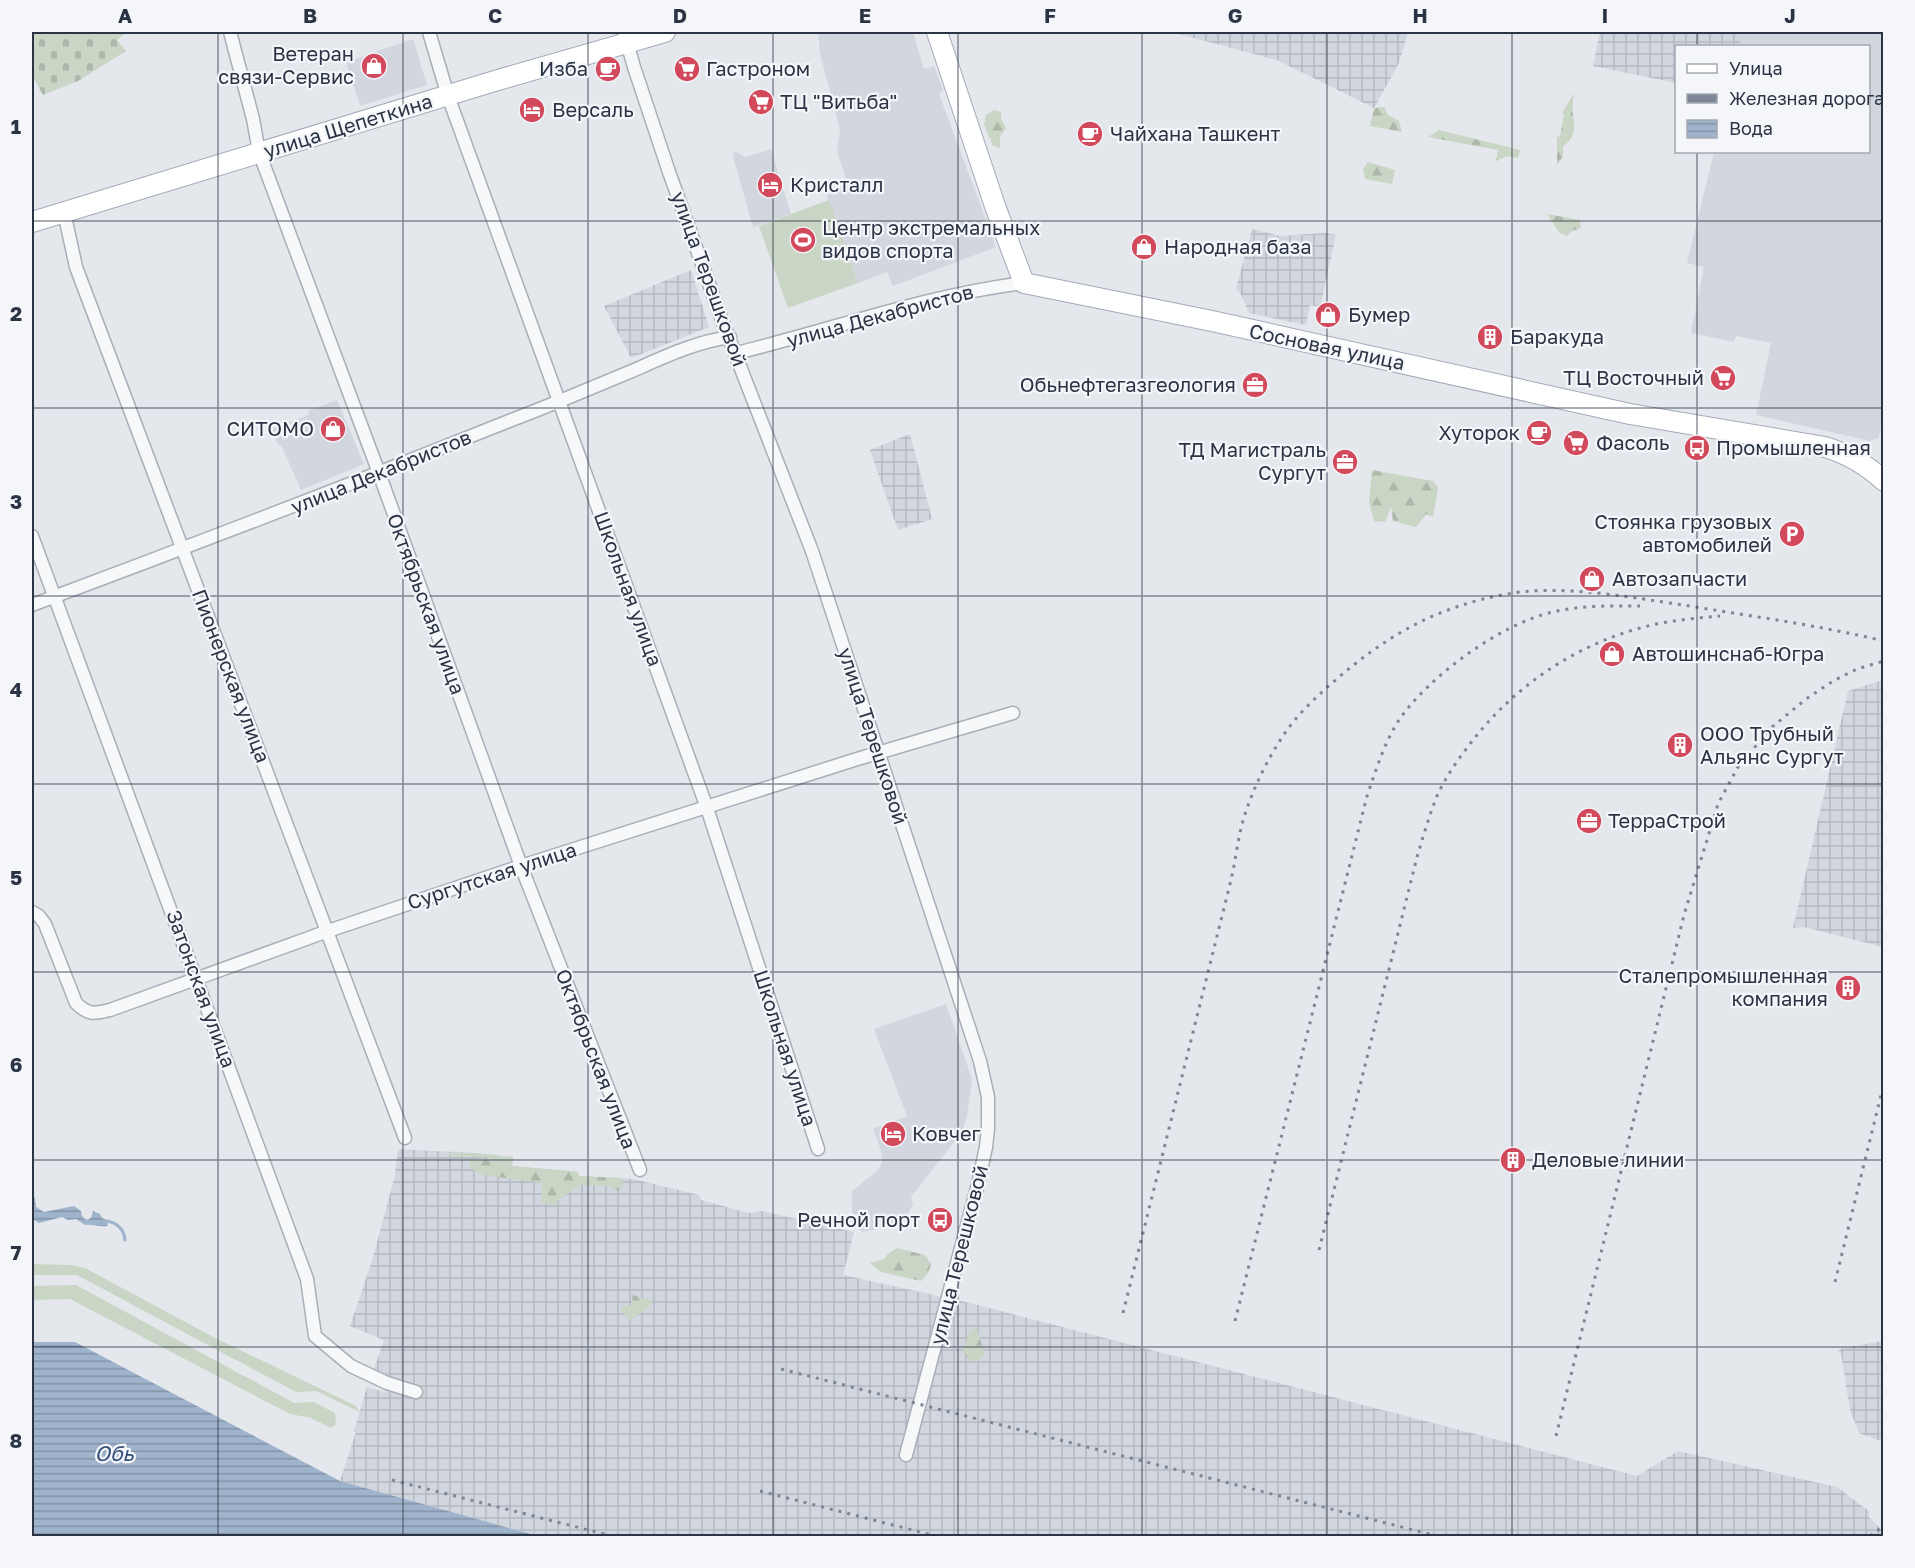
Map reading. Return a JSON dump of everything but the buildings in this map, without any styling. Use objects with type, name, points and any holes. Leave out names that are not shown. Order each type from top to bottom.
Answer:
[{"type":"main road","name":"улица Щепеткина","points":[[32,222],[448,96],[625,37],[665,32]]},
{"type":"main road","points":[[937,32],[995,206],[1024,283]]},
{"type":"main road","name":"Сосновая улица","points":[[1024,283],[1204,320],[1630,414],[1825,447],[1854,458],[1884,481]]},
{"type":"street","name":"Октябрьская улица","points":[[230,32],[253,119],[259,152],[379,473],[521,866],[640,1170]]},
{"type":"street","name":"Школьная улица","points":[[429,32],[448,96],[707,808],[818,1149]]},
{"type":"street","name":"улица Терешковой","points":[[625,37],[669,172],[722,320],[812,551],[980,1061],[988,1097],[988,1129],[978,1184],[906,1455]]},
{"type":"street","name":"Пионерская улица","points":[[64,212],[76,267],[405,1138]]},
{"type":"street","name":"улица Декабристов","points":[[736,353],[806,336],[933,299],[1024,283]]},
{"type":"street","name":"улица Декабристов","points":[[32,606],[379,473],[682,350],[712,339],[730,337]]},
{"type":"street","name":"Затонская улица","points":[[32,536],[307,1279],[315,1336],[351,1366],[387,1383],[416,1392]]},
{"type":"street","name":"Сургутская улица","points":[[32,912],[39,916],[45,924],[76,1003],[84,1011],[98,1013],[328,931],[521,866],[1013,713]]},
{"type":"shaded area","points":[[818,32],[913,32],[924,69],[934,66],[943,90],[939,94],[996,247],[893,286],[887,272],[858,283],[826,193],[848,185],[837,151],[840,130],[820,53]]},
{"type":"shaded area","points":[[1171,32],[1408,32],[1399,63],[1374,108],[1277,60]]},
{"type":"shaded area","points":[[1600,32],[1743,32],[1739,45],[1675,45],[1675,83],[1593,66]]},
{"type":"shaded area","points":[[1743,32],[1883,32],[1884,429],[1881,429],[1878,438],[1870,441],[1756,415],[1771,343],[1736,336],[1734,342],[1691,333],[1704,267],[1687,263],[1714,153],[1870,153],[1870,45],[1739,45]]},
{"type":"shaded area","name":"Ветеран связи-Сервис","points":[[413,39],[427,85],[360,106],[346,62]]},
{"type":"shaded area","points":[[771,149],[791,214],[753,227],[732,153],[736,152],[746,157]]},
{"type":"shaded area","points":[[1252,229],[1280,236],[1325,233],[1336,235],[1320,307],[1310,305],[1306,325],[1249,313],[1241,294],[1236,289]]},
{"type":"shaded area","points":[[691,270],[709,327],[631,358],[604,306]]},
{"type":"shaded area","points":[[337,400],[364,464],[301,490],[281,445],[278,445],[271,429],[309,415],[308,411]]},
{"type":"shaded area","points":[[910,434],[932,519],[898,530],[870,450]]},
{"type":"shaded area","points":[[1884,680],[1883,947],[1804,927],[1793,928],[1848,691]]},
{"type":"shaded area","points":[[946,1004],[972,1079],[967,1117],[962,1132],[911,1197],[913,1205],[906,1216],[889,1227],[862,1232],[852,1222],[852,1191],[876,1172],[882,1163],[881,1150],[873,1129],[907,1116],[874,1029]]},
{"type":"shaded area","name":"Речной порт","points":[[398,1149],[513,1157],[512,1166],[578,1172],[579,1176],[633,1179],[699,1195],[701,1200],[749,1213],[762,1211],[854,1232],[843,1275],[970,1303],[1637,1476],[1678,1451],[1837,1487],[1870,1512],[1868,1516],[1883,1531],[1884,1536],[538,1536],[340,1481],[356,1432],[354,1431],[367,1387],[385,1392],[389,1375],[374,1369],[384,1340],[350,1326],[372,1261],[395,1175]]},
{"type":"shaded area","points":[[1884,1341],[1883,1442],[1859,1433],[1850,1410],[1841,1353],[1838,1351],[1843,1348]]},
{"type":"green space","points":[[32,32],[127,32],[117,40],[126,51],[78,81],[43,95],[32,75]]},
{"type":"green space","points":[[1574,93],[1574,132],[1563,147],[1563,156],[1557,165],[1557,136],[1560,137],[1564,114],[1562,113]]},
{"type":"green space","points":[[1384,107],[1388,115],[1399,121],[1402,132],[1370,126],[1374,108]]},
{"type":"green space","points":[[994,110],[1001,112],[1006,128],[1000,136],[1000,148],[993,146],[984,124],[986,115]]},
{"type":"green space","points":[[1439,130],[1520,150],[1518,158],[1507,156],[1496,161],[1498,150],[1428,137]]},
{"type":"green space","points":[[1368,162],[1395,170],[1392,184],[1365,179],[1363,169]]},
{"type":"green space","name":"Центр экстремальных видов спорта","points":[[829,200],[858,283],[788,308],[759,226]]},
{"type":"green space","points":[[1547,214],[1580,220],[1581,228],[1572,231],[1567,236],[1559,232]]},
{"type":"green space","points":[[1372,470],[1433,481],[1438,487],[1433,517],[1426,514],[1416,527],[1393,521],[1391,507],[1385,522],[1374,521],[1369,502]]},
{"type":"green space","points":[[449,1153],[513,1157],[512,1166],[578,1172],[579,1176],[622,1178],[624,1184],[618,1191],[610,1186],[581,1185],[555,1205],[541,1202],[542,1183],[483,1175],[469,1167],[470,1159],[503,1162],[475,1156],[450,1156]]},
{"type":"green space","points":[[897,1248],[925,1255],[931,1264],[929,1272],[921,1281],[881,1272],[870,1263],[884,1259]]},
{"type":"green space","points":[[32,1264],[71,1265],[85,1268],[215,1338],[356,1406],[360,1412],[316,1391],[296,1392],[77,1275],[32,1275]]},
{"type":"green space","points":[[76,1285],[294,1403],[314,1402],[335,1413],[336,1424],[331,1428],[311,1418],[290,1414],[70,1299],[32,1300],[32,1286]]},
{"type":"green space","points":[[633,1295],[652,1301],[649,1307],[631,1320],[621,1311],[622,1306],[631,1306]]},
{"type":"green space","points":[[976,1327],[985,1354],[977,1362],[969,1360],[963,1350],[970,1331]]},
{"type":"water","points":[[32,1195],[35,1198],[36,1207],[44,1212],[74,1206],[81,1211],[86,1220],[91,1218],[93,1211],[109,1221],[107,1226],[85,1225],[76,1219],[68,1220],[62,1217],[39,1223],[32,1219]]},
{"type":"water","name":"Обь","points":[[32,1342],[75,1342],[340,1481],[538,1536],[32,1536]]},
{"type":"waterway","points":[[107,1221],[119,1227],[125,1240]]},
{"type":"railway","points":[[1123,1313],[1231,880],[1245,814],[1261,774],[1283,736],[1299,715],[1332,683],[1372,651],[1434,615],[1481,600],[1528,591],[1572,591],[1640,598],[1809,625],[1884,641]]},
{"type":"railway","points":[[1235,1321],[1367,796],[1381,757],[1399,720],[1412,703],[1447,669],[1490,639],[1512,627],[1533,618],[1574,608],[1640,606]]},
{"type":"railway","points":[[1319,1250],[1417,857],[1437,796],[1450,772],[1471,742],[1514,697],[1534,680],[1578,652],[1602,641],[1652,625],[1720,616]]},
{"type":"railway","points":[[1556,1436],[1684,915],[1718,804],[1738,767],[1771,728],[1806,699],[1833,681],[1857,669],[1884,661]]},
{"type":"railway","points":[[1835,1282],[1884,1083]]},
{"type":"railway","points":[[781,1369],[1437,1536]]},
{"type":"railway","points":[[392,1480],[612,1536]]},
{"type":"railway","points":[[760,1491],[936,1536]]},
{"type":"railway","points":[[1870,1536],[1884,1526]]},
{"type":"place","name":"Ветеран связи-Сервис","points":[[374,66]]},
{"type":"place","name":"Изба","points":[[608,69]]},
{"type":"place","name":"Гастроном","points":[[687,69]]},
{"type":"place","name":"ТЦ \"Витьба\"","points":[[761,102]]},
{"type":"place","name":"Версаль","points":[[532,110]]},
{"type":"place","name":"Чайхана Ташкент","points":[[1090,134]]},
{"type":"place","name":"Кристалл","points":[[770,185]]},
{"type":"place","name":"Центр экстремальных видов спорта","points":[[803,240]]},
{"type":"place","name":"Народная база","points":[[1144,247]]},
{"type":"place","name":"Бумер","points":[[1328,315]]},
{"type":"place","name":"Баракуда","points":[[1490,337]]},
{"type":"place","name":"ТЦ Восточный","points":[[1723,378]]},
{"type":"place","name":"Обьнефтегазгеология","points":[[1255,385]]},
{"type":"place","name":"СИТОМО","points":[[333,429]]},
{"type":"place","name":"Хуторок","points":[[1539,433]]},
{"type":"place","name":"Фасоль","points":[[1576,443]]},
{"type":"place","name":"Промышленная","points":[[1697,448]]},
{"type":"place","name":"ТД Магистраль Сургут","points":[[1345,462]]},
{"type":"place","name":"Стоянка грузовых автомобилей","points":[[1792,534]]},
{"type":"place","name":"Автозапчасти","points":[[1592,579]]},
{"type":"place","name":"Автошинснаб-Югра","points":[[1612,654]]},
{"type":"place","name":"ООО Трубный Альянс Сургут","points":[[1680,745]]},
{"type":"place","name":"ТерраСтрой","points":[[1589,821]]},
{"type":"place","name":"Сталепромышленная компания","points":[[1848,988]]},
{"type":"place","name":"Ковчег","points":[[893,1134]]},
{"type":"place","name":"Деловые линии","points":[[1513,1160]]},
{"type":"place","name":"Речной порт","points":[[940,1220]]}]
